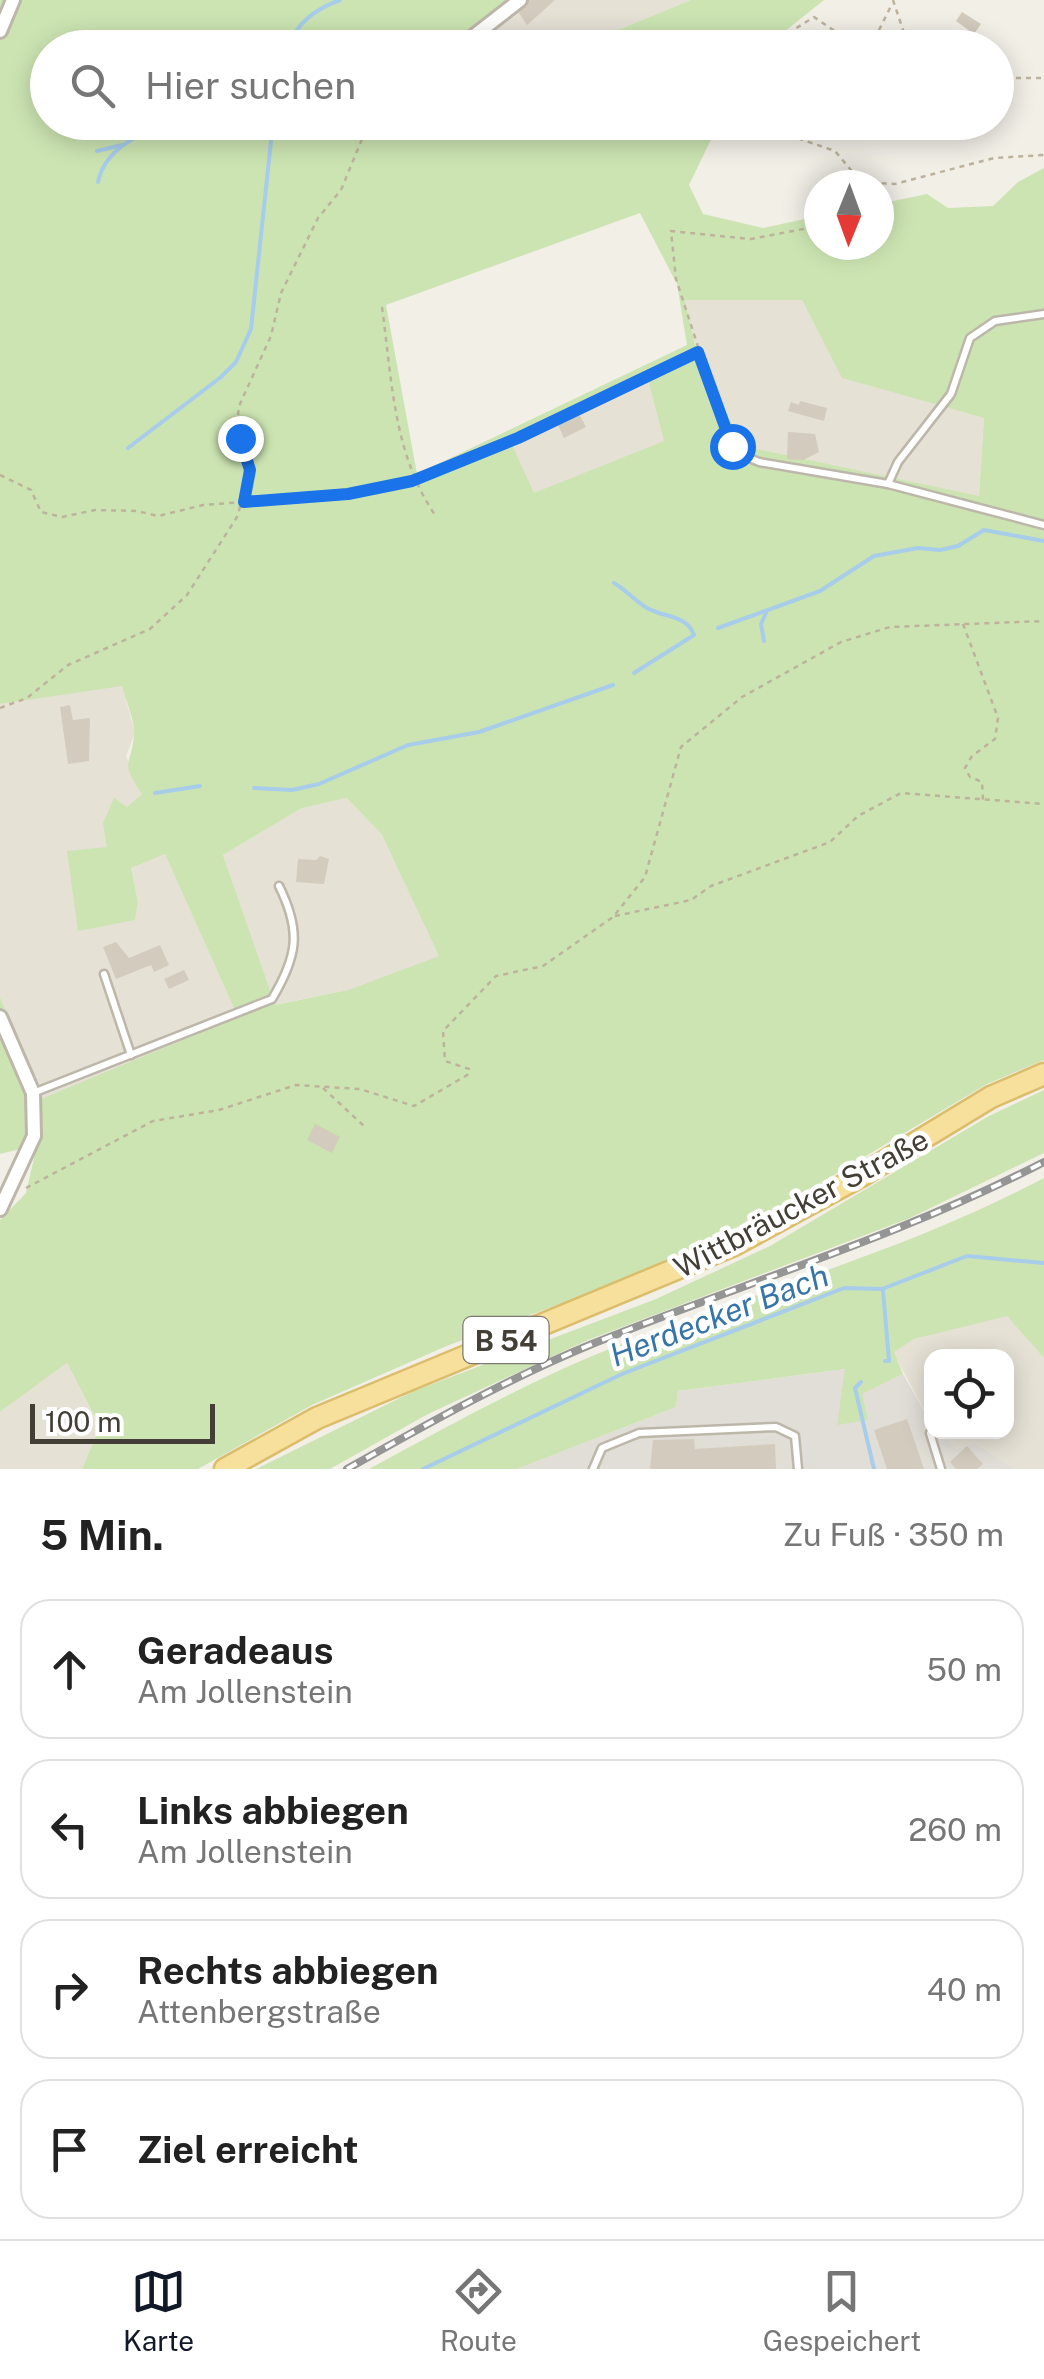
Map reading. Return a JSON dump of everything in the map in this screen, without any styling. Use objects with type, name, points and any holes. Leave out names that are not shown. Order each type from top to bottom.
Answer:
[{"type":"main road","name":"Wittbräucker Straße","points":[[225,1469],[317,1418],[734,1246],[861,1176],[991,1097],[1044,1074]]},
{"type":"street","points":[[0,31],[13,0]]},
{"type":"street","points":[[482,30],[520,0]]},
{"type":"street","points":[[0,1017],[32,1093],[34,1136],[0,1210]]},
{"type":"lane","points":[[888,484],[898,462],[952,394],[970,338],[995,321],[1044,314]]},
{"type":"lane","points":[[721,416],[732,446],[741,456],[888,484],[1044,526]]},
{"type":"lane","points":[[32,1093],[272,998],[296,951],[287,902],[279,886]]},
{"type":"lane","points":[[104,974],[131,1056]]},
{"type":"lane","points":[[592,1469],[602,1448],[639,1434],[776,1427],[795,1436],[798,1469]]},
{"type":"lane","points":[[932,1439],[941,1469]]},
{"type":"path","points":[[879,30],[892,2]]},
{"type":"path","points":[[892,2],[902,30]]},
{"type":"path","points":[[793,30],[814,17],[833,30]]},
{"type":"path","points":[[1014,78],[1044,78]]},
{"type":"path","points":[[0,708],[26,698],[68,665],[150,628],[187,595],[244,502],[250,470],[237,423],[239,406],[270,336],[289,276],[318,218],[342,190],[362,140]]},
{"type":"path","points":[[803,140],[835,151],[851,170]]},
{"type":"path","points":[[894,182],[994,158],[1044,155]]},
{"type":"path","points":[[721,416],[676,278],[671,231],[751,239],[804,229]]},
{"type":"path","points":[[382,308],[398,432],[412,481],[435,515]]},
{"type":"path","points":[[0,475],[31,490],[41,512],[62,517],[95,510],[158,516],[244,502],[348,494],[412,481],[518,438],[698,352]]},
{"type":"path","points":[[11,1192],[38,1185],[154,1121],[219,1110],[296,1085],[360,1089],[414,1106],[468,1074],[468,1069],[446,1061],[443,1031],[496,976],[543,966],[613,916],[645,877],[681,747],[742,698],[841,642],[890,627],[962,621],[1044,621]]},
{"type":"path","points":[[962,621],[998,718],[995,740],[972,756],[965,768],[970,777],[982,782],[984,802]]},
{"type":"path","points":[[613,916],[690,900],[710,886],[830,842],[858,816],[901,793],[1044,804]]},
{"type":"path","points":[[322,1087],[365,1127]]},
{"type":"shaded area","points":[[520,0],[691,0],[618,30],[482,30]]},
{"type":"shaded area","points":[[685,300],[802,300],[843,378],[984,418],[979,497],[743,446],[697,354]]},
{"type":"shaded area","points":[[648,378],[665,441],[533,494],[511,445]]},
{"type":"shaded area","points":[[122,685],[135,733],[126,756],[142,794],[127,807],[115,799],[108,847],[78,930],[135,920],[138,902],[131,868],[165,853],[238,1017],[41,1100],[0,997],[0,704]]},
{"type":"shaded area","points":[[347,798],[382,835],[440,956],[348,990],[274,1005],[223,855],[302,808]]},
{"type":"shaded area","points":[[1007,1315],[1044,1358],[1044,1469],[1015,1469],[975,1443],[956,1449],[947,1439],[1014,1439],[1014,1349],[924,1349],[924,1410],[893,1352],[914,1339]]},
{"type":"shaded area","points":[[67,1363],[100,1428],[82,1469],[0,1469],[0,1412]]},
{"type":"shaded area","points":[[846,1369],[861,1394],[903,1374],[924,1411],[924,1439],[947,1439],[956,1449],[975,1443],[1015,1469],[517,1469],[676,1407],[678,1391]]},
{"type":"green space","points":[[0,0],[520,0],[481,30],[30,30],[30,140],[711,140],[689,185],[703,214],[763,228],[804,219],[804,260],[894,260],[894,201],[927,194],[948,208],[993,206],[1018,182],[1044,168],[1044,1060],[987,1084],[785,1204],[638,1275],[449,1345],[312,1405],[198,1469],[82,1469],[100,1427],[67,1363],[0,1412],[0,1220],[26,1193],[37,1145],[0,1154],[0,997],[41,1099],[238,1017],[165,854],[131,868],[138,902],[135,920],[78,931],[67,851],[107,847],[103,823],[114,798],[127,807],[142,794],[128,768],[134,728],[122,686],[0,704]],"holes":[[[640,213],[677,284],[687,345],[417,474],[386,305]],[[685,300],[802,300],[842,378],[984,418],[979,496],[743,446],[697,354]],[[648,379],[664,441],[534,493],[512,445]],[[347,798],[382,835],[439,956],[348,990],[275,1005],[223,855],[302,808]]]},
{"type":"green space","points":[[691,0],[824,0],[786,30],[618,30]]},
{"type":"green space","points":[[1044,1090],[1044,1153],[910,1218],[588,1340],[428,1414],[330,1469],[256,1469],[414,1391],[656,1299],[770,1246],[989,1116]]},
{"type":"green space","points":[[1044,1178],[1044,1358],[1007,1316],[914,1339],[894,1352],[903,1374],[862,1394],[868,1420],[837,1425],[845,1369],[678,1391],[676,1407],[517,1469],[369,1469],[451,1424],[592,1356],[878,1252]]},
{"type":"building","points":[[530,0],[555,0],[527,25],[517,10]]},
{"type":"building","points":[[962,12],[981,24],[977,30],[968,30],[956,21]]},
{"type":"building","points":[[800,401],[827,408],[824,421],[788,411],[791,402],[799,405]]},
{"type":"building","points":[[579,414],[586,427],[564,438],[558,425]]},
{"type":"building","points":[[788,432],[815,434],[819,452],[803,460],[787,459]]},
{"type":"building","points":[[70,705],[73,720],[90,718],[89,761],[68,764],[60,707]]},
{"type":"building","points":[[320,856],[329,859],[324,884],[296,882],[298,859],[316,860]]},
{"type":"building","points":[[116,942],[129,958],[160,945],[169,965],[154,972],[151,965],[116,979],[103,947]]},
{"type":"building","points":[[184,970],[189,980],[169,989],[164,979]]},
{"type":"building","points":[[315,1124],[340,1137],[332,1153],[307,1140]]},
{"type":"building","points":[[59,1408],[69,1418],[59,1428],[49,1418]]},
{"type":"building","points":[[907,1419],[924,1469],[887,1469],[874,1430]]},
{"type":"building","points":[[694,1439],[695,1449],[775,1444],[776,1469],[650,1469],[653,1440]]},
{"type":"building","points":[[967,1446],[983,1464],[977,1469],[956,1469],[950,1462]]},
{"type":"waterway","points":[[297,30],[322,8],[340,0]]},
{"type":"waterway","points":[[98,182],[108,160],[131,140]]},
{"type":"waterway","points":[[128,448],[236,362],[251,329],[271,140]]},
{"type":"waterway","points":[[97,151],[122,145]]},
{"type":"waterway","points":[[718,628],[820,591],[874,556],[958,546],[984,530],[1044,541]]},
{"type":"waterway","points":[[614,583],[647,608],[686,623],[694,635],[634,673]]},
{"type":"waterway","points":[[764,641],[761,624],[766,613]]},
{"type":"waterway","points":[[254,788],[292,790],[319,784],[408,745],[479,732],[613,685]]},
{"type":"waterway","points":[[155,793],[200,786]]},
{"type":"waterway","name":"Herdecker Bach","points":[[423,1469],[622,1374],[844,1288],[882,1289],[967,1256],[1044,1263]]},
{"type":"waterway","points":[[883,1291],[889,1361],[885,1361]]},
{"type":"waterway","points":[[861,1382],[855,1388],[874,1469]]},
{"type":"railway","points":[[347,1469],[560,1358],[933,1214],[1044,1162]]},
{"type":"route","points":[[240,438],[250,470],[244,502],[348,494],[412,481],[518,438],[698,352],[732,446]]}]
